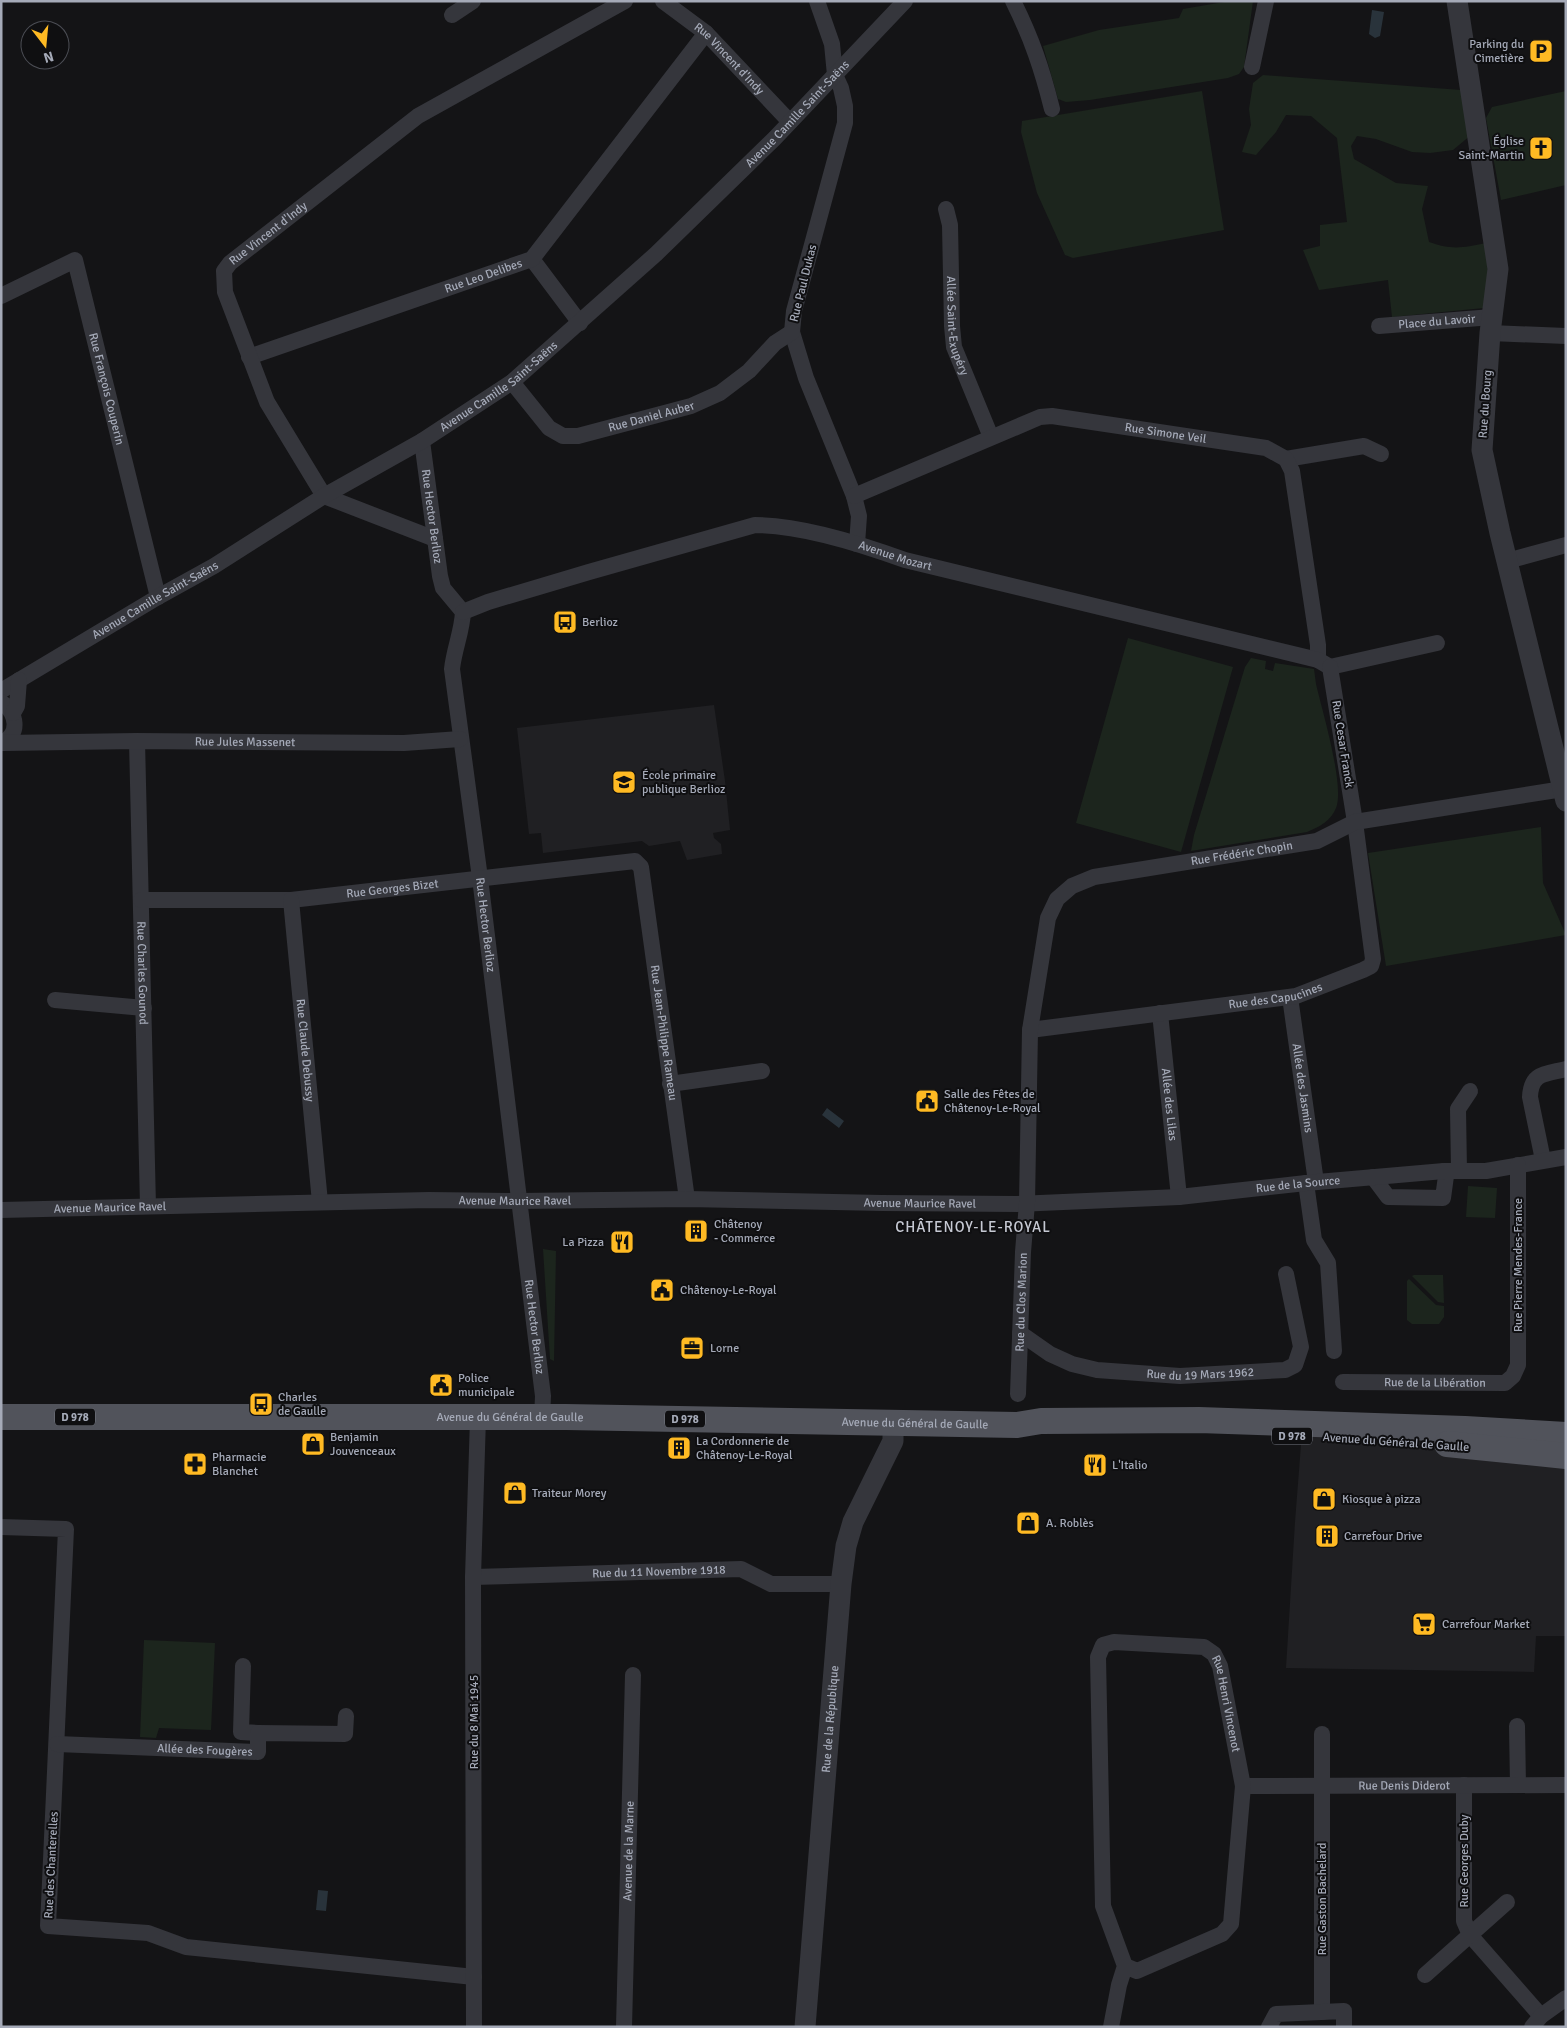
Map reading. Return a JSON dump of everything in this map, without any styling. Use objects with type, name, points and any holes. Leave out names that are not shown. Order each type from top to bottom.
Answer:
[{"type":"main road","name":"Avenue du Général de Gaulle","points":[[1,1417],[542,1418],[1017,1425],[1051,1432],[1302,1436],[1438,1443],[1566,1456]]},
{"type":"main road","name":"Avenue du Général de Gaulle","points":[[1017,1425],[1041,1421],[1199,1420],[1566,1435]]},
{"type":"street","points":[[452,15],[473,1]]},
{"type":"street","name":"Rue Vincent d'Indy","points":[[324,496],[267,402],[225,292],[224,272],[230,263],[418,116],[625,1]]},
{"type":"street","name":"Rue Vincent d'Indy","points":[[663,1],[706,33],[790,122]]},
{"type":"street","name":"Rue Paul Dukas","points":[[817,1],[832,44],[835,76],[841,88],[845,106],[845,123],[794,311],[792,332],[811,395],[854,496],[859,516],[857,544]]},
{"type":"street","name":"Avenue Camille Saint-Saëns","points":[[1,691],[158,597],[214,566],[324,496],[422,441],[512,382],[656,254],[790,122],[905,1]]},
{"type":"street","points":[[1013,1],[1042,68],[1052,109]]},
{"type":"street","points":[[1252,67],[1266,1]]},
{"type":"street","name":"Rue du Bourg","points":[[1456,1],[1498,269],[1491,325],[1482,450],[1564,795]]},
{"type":"street","name":"Rue Leo Delibes","points":[[250,357],[532,260],[706,33]]},
{"type":"street","points":[[832,44],[854,55]]},
{"type":"street","name":"Allée Saint-Exupéry","points":[[946,209],[950,225],[954,347],[991,437]]},
{"type":"street","name":"Rue François Couperin","points":[[1,296],[75,260],[158,597]]},
{"type":"street","points":[[532,260],[580,323]]},
{"type":"street","name":"Place du Lavoir","points":[[1379,326],[1491,325],[1566,336]]},
{"type":"street","name":"Rue Daniel Auber","points":[[512,382],[548,428],[563,436],[578,436],[691,406],[709,399],[749,371],[775,343],[792,332]]},
{"type":"street","name":"Rue Simone Veil","points":[[854,496],[1040,417],[1052,416],[1266,448],[1286,459]]},
{"type":"street","name":"Rue Hector Berlioz","points":[[422,441],[443,588],[451,600],[463,612],[462,630],[454,651],[452,669],[480,878],[543,1396],[542,1418]]},
{"type":"street","points":[[1381,454],[1364,446],[1286,459],[1292,471],[1318,645],[1324,663],[1437,643]]},
{"type":"street","points":[[324,496],[435,539]]},
{"type":"street","name":"Avenue Mozart","points":[[463,612],[488,602],[755,525],[772,525],[857,544],[905,560],[1324,663]]},
{"type":"street","points":[[1507,561],[1566,545]]},
{"type":"street","name":"Rue Cesar Franck","points":[[1324,663],[1355,822]]},
{"type":"street","points":[[2,743],[10,737],[17,706],[19,680]]},
{"type":"street","points":[[1,702],[32,742]]},
{"type":"street","name":"Rue Jules Massenet","points":[[2,743],[137,741],[404,743],[460,738]]},
{"type":"street","name":"Rue Charles Gounod","points":[[137,741],[148,1206]]},
{"type":"street","name":"Rue Frédéric Chopin","points":[[1030,1030],[1048,918],[1058,899],[1072,886],[1094,877],[1120,872],[1317,841],[1355,822],[1564,795]]},
{"type":"street","name":"Rue des Capucines","points":[[1030,1030],[1296,996],[1371,966],[1373,959],[1355,822]]},
{"type":"street","name":"Rue Georges Bizet","points":[[140,900],[291,900],[635,861],[641,867]]},
{"type":"street","name":"Rue Jean-Philippe Rameau","points":[[641,867],[687,1198]]},
{"type":"street","name":"Rue Claude Debussy","points":[[291,900],[320,1202]]},
{"type":"street","name":"Allée des Jasmins","points":[[1290,996],[1311,1182]]},
{"type":"street","points":[[55,1000],[144,1008]]},
{"type":"street","name":"Allée des Lilas","points":[[1160,1013],[1179,1197]]},
{"type":"street","name":"Rue du Clos Marion","points":[[1018,1394],[1020,1333],[1016,1250],[1027,1203],[1030,1030]]},
{"type":"street","points":[[1543,1160],[1530,1097],[1530,1088],[1534,1080],[1540,1075],[1566,1069]]},
{"type":"street","points":[[670,1084],[762,1070]]},
{"type":"street","points":[[1373,1177],[1388,1197],[1443,1198],[1446,1176],[1451,1171],[1458,1109],[1470,1091]]},
{"type":"street","name":"Rue de la Source","points":[[1027,1203],[1179,1197],[1311,1182],[1451,1171],[1486,1171],[1566,1157]]},
{"type":"street","name":"Rue Pierre Mendes-France","points":[[1518,1165],[1518,1365]]},
{"type":"street","points":[[1311,1182],[1314,1240],[1328,1262],[1334,1351]]},
{"type":"street","name":"Avenue Maurice Ravel","points":[[1,1210],[429,1200],[519,1201],[687,1198],[882,1203],[1027,1203]]},
{"type":"street","name":"Rue du 19 Mars 1962","points":[[1020,1333],[1050,1354],[1072,1364],[1097,1370],[1180,1376],[1284,1370],[1295,1365],[1301,1347],[1286,1274]]},
{"type":"street","name":"Rue de la Libération","points":[[1343,1382],[1505,1383],[1513,1376],[1518,1365]]},
{"type":"street","name":"Rue du 8 Mai 1945","points":[[474,2027],[473,1577],[478,1418]]},
{"type":"street","name":"Rue de la République","points":[[805,2027],[841,1584],[846,1546],[853,1522],[893,1441],[893,1422]]},
{"type":"street","name":"Rue des Chanterelles","points":[[1,1528],[66,1529],[48,1926],[148,1932],[186,1947],[474,1977]]},
{"type":"street","name":"Rue du 11 Novembre 1918","points":[[473,1577],[741,1569],[771,1584],[841,1584]]},
{"type":"street","name":"Rue Henri Vincenot","points":[[1114,1642],[1204,1647],[1214,1654],[1220,1666],[1243,1786],[1231,1924],[1222,1934],[1136,1970],[1125,1966],[1103,1906],[1098,1657],[1103,1645],[1114,1642]]},
{"type":"street","points":[[243,1666],[241,1732],[258,1733]]},
{"type":"street","name":"Avenue de la Marne","points":[[624,2027],[633,1675]]},
{"type":"street","name":"Allée des Fougères","points":[[56,1744],[258,1752],[258,1733],[345,1734],[346,1716]]},
{"type":"street","points":[[1517,1726],[1518,1785]]},
{"type":"street","name":"Rue Gaston Bachelard","points":[[1322,1734],[1322,2012]]},
{"type":"street","name":"Rue Denis Diderot","points":[[1243,1786],[1566,1785]]},
{"type":"street","name":"Rue Georges Duby","points":[[1464,1786],[1464,1920],[1470,1935],[1537,2022]]},
{"type":"street","points":[[1426,1975],[1507,1902]]},
{"type":"street","points":[[1111,2027],[1118,1985],[1125,1966]]},
{"type":"street","points":[[1537,2022],[1566,1998]]},
{"type":"street","points":[[1272,2020],[1322,2012],[1344,2011],[1344,2027]]},
{"type":"shaded area","points":[[1230,1],[1253,1],[1244,67],[1239,74],[1228,78],[1090,100],[1066,102],[1058,99],[1043,46],[1099,30],[1179,18],[1183,9]]},
{"type":"shaded area","points":[[1372,10],[1384,12],[1380,36],[1375,38],[1369,34]]},
{"type":"shaded area","points":[[1263,75],[1461,90],[1471,135],[1453,150],[1430,153],[1412,152],[1376,139],[1357,136],[1351,146],[1354,159],[1396,183],[1428,186],[1422,209],[1429,242],[1457,247],[1486,243],[1488,271],[1484,308],[1392,317],[1388,280],[1319,290],[1303,250],[1320,246],[1320,225],[1347,222],[1337,138],[1311,116],[1286,115],[1276,132],[1256,155],[1242,152],[1251,125],[1249,109],[1253,83]]},
{"type":"shaded area","points":[[1202,91],[1224,230],[1073,258],[1065,255],[1037,193],[1021,132],[1022,121]]},
{"type":"shaded area","points":[[1566,91],[1566,185],[1501,200],[1486,118],[1492,107]]},
{"type":"shaded area","points":[[1128,638],[1233,667],[1181,852],[1076,823]]},
{"type":"shaded area","points":[[1251,658],[1266,661],[1265,669],[1273,671],[1275,663],[1314,669],[1338,783],[1336,808],[1328,820],[1307,832],[1191,851],[1194,835],[1245,667]]},
{"type":"shaded area","name":"École primaire publique Berlioz","points":[[714,705],[730,830],[713,833],[714,838],[721,844],[722,854],[687,860],[680,841],[649,846],[642,841],[543,853],[541,833],[529,834],[517,728]]},
{"type":"shaded area","points":[[1541,827],[1543,883],[1566,935],[1386,966],[1368,853]]},
{"type":"shaded area","points":[[827,1108],[844,1121],[839,1128],[822,1115]]},
{"type":"shaded area","points":[[1468,1186],[1497,1188],[1495,1218],[1466,1217]]},
{"type":"shaded area","points":[[543,1249],[556,1251],[554,1361],[550,1359]]},
{"type":"shaded area","points":[[1443,1275],[1444,1303],[1438,1302],[1412,1276]]},
{"type":"shaded area","points":[[1409,1279],[1436,1305],[1444,1306],[1444,1317],[1439,1324],[1412,1324],[1407,1320],[1407,1281]]},
{"type":"shaded area","points":[[1302,1432],[1566,1456],[1566,1636],[1536,1636],[1534,1672],[1286,1668]]},
{"type":"shaded area","points":[[144,1640],[215,1643],[211,1730],[159,1728],[156,1738],[140,1737]]},
{"type":"shaded area","points":[[318,1890],[328,1891],[326,1911],[316,1910]]},
{"type":"place","name":"Parking du Cimetière","points":[[1541,51]]},
{"type":"place","name":"Église Saint-Martin","points":[[1541,148]]},
{"type":"place","name":"Berlioz","points":[[565,622]]},
{"type":"place","name":"École primaire publique Berlioz","points":[[624,782]]},
{"type":"place","name":"Salle des Fêtes de Châtenoy-Le-Royal","points":[[927,1101]]},
{"type":"place","name":"Châtenoy - Commerce","points":[[696,1231]]},
{"type":"place","name":"La Pizza","points":[[622,1242]]},
{"type":"place","name":"Châtenoy-Le-Royal","points":[[662,1290]]},
{"type":"place","name":"Lorne","points":[[692,1348]]},
{"type":"place","name":"Police municipale","points":[[441,1385]]},
{"type":"place","name":"Charles de Gaulle","points":[[261,1404]]},
{"type":"place","name":"Benjamin Jouvenceaux","points":[[313,1444]]},
{"type":"place","name":"La Cordonnerie de Châtenoy-Le-Royal","points":[[679,1448]]},
{"type":"place","name":"Pharmacie Blanchet","points":[[195,1464]]},
{"type":"place","name":"L'Italio","points":[[1095,1465]]},
{"type":"place","name":"Traiteur Morey","points":[[515,1493]]},
{"type":"place","name":"Kiosque à pizza","points":[[1324,1499]]},
{"type":"place","name":"A. Roblès","points":[[1028,1523]]},
{"type":"place","name":"Carrefour Drive","points":[[1327,1536]]},
{"type":"place","name":"Carrefour Market","points":[[1424,1624]]},
{"type":"district","name":"CHÂTENOY-LE-ROYAL","points":[[973,1227]]}]
